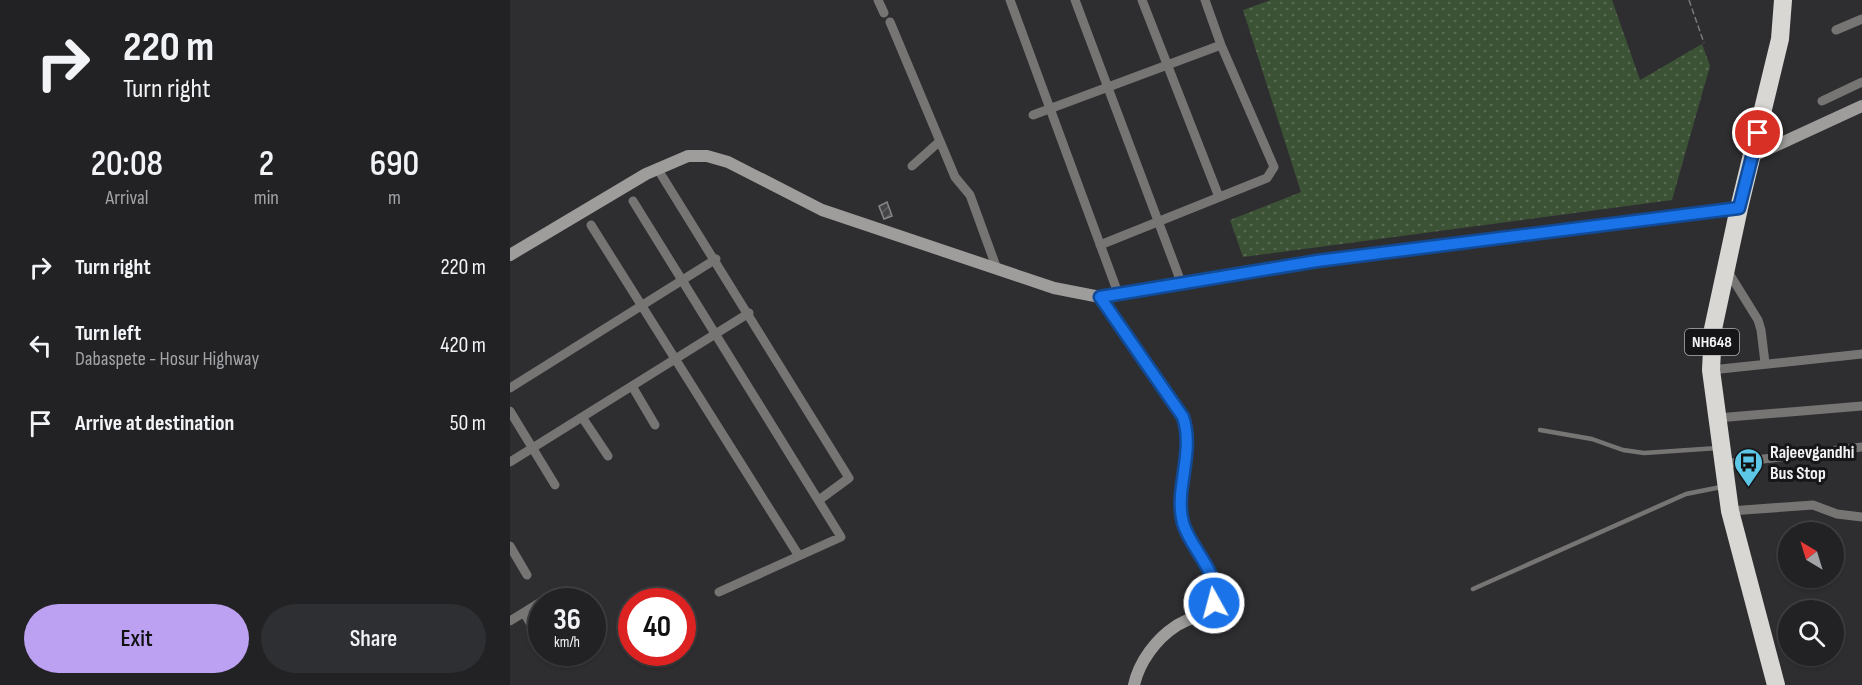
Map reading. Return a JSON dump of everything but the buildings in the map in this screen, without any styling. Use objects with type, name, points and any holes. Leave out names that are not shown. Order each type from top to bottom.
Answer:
[{"type":"highway","name":"NH648","points":[[1776,685],[1730,511],[1710,370],[1713,329],[1739,208],[1780,39],[1783,0]]},
{"type":"street","points":[[878,0],[884,13]]},
{"type":"street","points":[[1010,0],[1118,292]]},
{"type":"street","points":[[1075,0],[1181,282]]},
{"type":"street","points":[[1142,0],[1219,196]]},
{"type":"street","points":[[1100,245],[1267,178],[1274,167],[1221,45],[1205,0]]},
{"type":"street","points":[[1836,30],[1862,19]]},
{"type":"street","points":[[890,22],[955,177],[970,195],[997,269]]},
{"type":"street","points":[[1033,114],[1221,45]]},
{"type":"street","points":[[1822,101],[1862,82]]},
{"type":"street","points":[[1753,156],[1862,106]]},
{"type":"street","points":[[912,166],[940,141]]},
{"type":"street","points":[[510,255],[657,168],[688,156],[707,156],[728,162],[822,210],[1054,288],[1100,297],[1118,292],[1329,260],[1739,208]]},
{"type":"street","points":[[657,168],[716,259],[849,478],[819,500]]},
{"type":"street","points":[[633,201],[841,537],[719,592]]},
{"type":"street","points":[[591,225],[799,556]]},
{"type":"street","points":[[510,388],[716,259]]},
{"type":"street","points":[[1726,269],[1758,320],[1765,363]]},
{"type":"street","points":[[1100,297],[1183,417],[1189,440],[1183,520],[1214,582],[1216,594],[1214,603],[1206,610],[1175,627],[1160,639],[1147,654],[1134,685]]},
{"type":"street","points":[[510,462],[749,313]]},
{"type":"street","points":[[1710,370],[1862,354]]},
{"type":"street","points":[[632,386],[655,425]]},
{"type":"street","points":[[1717,418],[1862,406]]},
{"type":"street","points":[[510,411],[555,485]]},
{"type":"street","points":[[582,417],[608,456]]},
{"type":"street","points":[[1722,456],[1862,447]]},
{"type":"street","points":[[1730,511],[1813,505],[1838,514],[1862,518]]},
{"type":"street","points":[[510,546],[527,575]]},
{"type":"street","points":[[510,621],[528,612]]},
{"type":"street","points":[[525,614],[528,619]]},
{"type":"lane","points":[[1540,430],[1592,439],[1623,450],[1644,453],[1722,456]]},
{"type":"lane","points":[[1473,589],[1686,494],[1727,485]]},
{"type":"path","points":[[1689,0],[1704,42]]},
{"type":"green space","points":[[1271,0],[1612,0],[1640,80],[1702,44],[1710,66],[1672,200],[1243,257],[1230,220],[1301,192],[1243,10]]},
{"type":"place","name":"Rajeevgandhi Bus Stop","points":[[1749,488]]},
{"type":"route","points":[[1214,603],[1216,594],[1214,582],[1183,520],[1189,440],[1183,417],[1100,297],[1118,292],[1317,261],[1739,208],[1758,133]]}]
